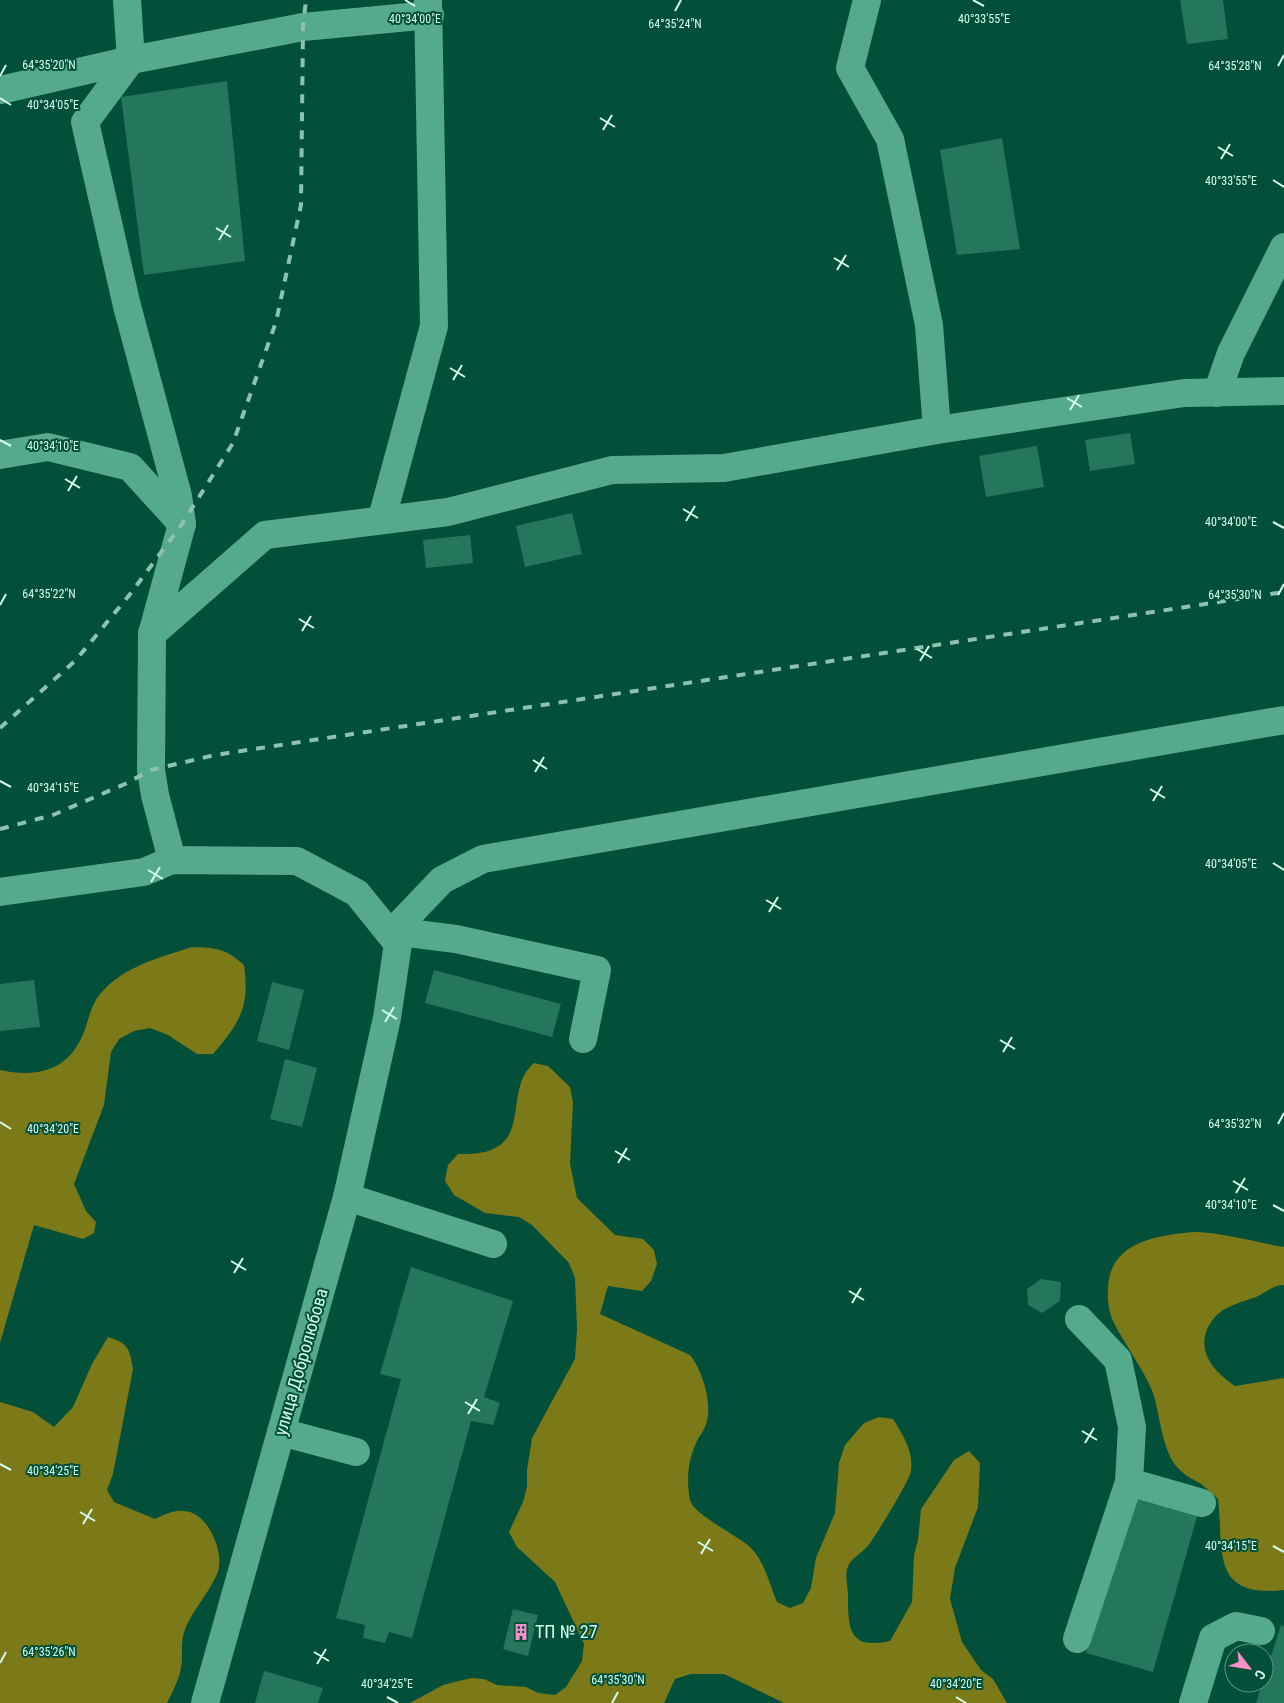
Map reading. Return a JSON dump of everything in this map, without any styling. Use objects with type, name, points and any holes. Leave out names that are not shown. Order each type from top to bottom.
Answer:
[{"type":"street","points":[[127,0],[131,60],[85,122],[128,306],[178,496],[182,524],[152,634],[151,770],[155,796],[172,860]]},
{"type":"street","points":[[867,0],[850,68],[890,140],[929,325],[937,430]]},
{"type":"street","points":[[0,90],[131,60],[303,27],[429,8],[434,326],[382,518]]},
{"type":"street","points":[[1217,392],[1231,353],[1284,247]]},
{"type":"street","points":[[152,634],[265,535],[382,518],[448,512],[612,470],[724,468],[937,430],[1184,393],[1284,391]]},
{"type":"street","points":[[0,456],[48,447],[130,467],[182,524]]},
{"type":"street","points":[[399,938],[402,923],[442,880],[483,860],[1284,720]]},
{"type":"street","points":[[0,892],[144,872],[172,860],[297,861],[357,893],[399,938],[456,939],[597,970],[583,1039]]},
{"type":"street","name":"улица Добролюбова","points":[[205,1703],[347,1197],[387,1018],[399,938]]},
{"type":"street","points":[[347,1197],[493,1244]]},
{"type":"street","points":[[1078,1639],[1129,1482],[1132,1427],[1118,1360],[1079,1319]]},
{"type":"street","points":[[281,1432],[356,1452]]},
{"type":"street","points":[[1129,1482],[1202,1503]]},
{"type":"street","points":[[1193,1703],[1213,1638],[1236,1626],[1261,1631]]},
{"type":"shaded area","points":[[192,947],[226,952],[244,965],[245,992],[241,1013],[230,1033],[213,1054],[197,1054],[168,1035],[150,1028],[134,1031],[119,1039],[111,1052],[104,1105],[74,1184],[86,1211],[96,1222],[94,1233],[83,1239],[34,1225],[0,1343],[0,1070],[27,1073],[39,1072],[61,1063],[70,1056],[78,1045],[95,1002],[110,984],[131,969]]},
{"type":"shaded area","points":[[534,1063],[548,1066],[570,1087],[573,1102],[570,1164],[577,1198],[615,1235],[643,1239],[654,1250],[657,1264],[651,1281],[642,1291],[608,1286],[600,1314],[690,1355],[703,1380],[708,1400],[708,1410],[705,1427],[694,1448],[689,1470],[689,1492],[693,1506],[707,1518],[750,1547],[763,1566],[777,1602],[790,1608],[803,1603],[811,1588],[816,1558],[835,1513],[839,1463],[845,1445],[864,1423],[879,1417],[893,1419],[904,1437],[909,1450],[911,1471],[905,1486],[884,1522],[867,1547],[850,1562],[846,1575],[850,1627],[854,1634],[866,1642],[890,1641],[912,1602],[914,1555],[918,1540],[921,1509],[954,1460],[969,1451],[980,1463],[978,1507],[955,1568],[950,1599],[962,1642],[981,1670],[993,1679],[1007,1703],[784,1703],[724,1674],[691,1674],[675,1679],[664,1703],[410,1703],[443,1685],[471,1678],[484,1679],[497,1685],[526,1687],[538,1693],[555,1695],[566,1687],[582,1661],[584,1644],[555,1582],[517,1547],[509,1532],[523,1502],[527,1487],[527,1470],[532,1438],[575,1359],[577,1328],[575,1278],[569,1263],[532,1225],[519,1217],[485,1213],[454,1195],[445,1181],[448,1165],[458,1154],[484,1152],[500,1145],[509,1134],[524,1075]]},
{"type":"shaded area","points":[[1192,1232],[1226,1235],[1284,1247],[1284,1285],[1280,1285],[1223,1310],[1214,1318],[1208,1328],[1205,1348],[1207,1356],[1218,1373],[1235,1386],[1284,1378],[1284,1590],[1260,1591],[1243,1586],[1232,1578],[1222,1553],[1218,1499],[1201,1484],[1184,1474],[1169,1455],[1151,1388],[1115,1325],[1110,1312],[1108,1288],[1111,1273],[1117,1260],[1126,1251],[1150,1239]]},
{"type":"shaded area","points":[[108,1337],[124,1344],[131,1356],[133,1369],[113,1474],[107,1490],[114,1502],[155,1519],[176,1511],[192,1513],[200,1517],[215,1541],[218,1550],[219,1567],[210,1588],[184,1631],[180,1672],[167,1703],[0,1703],[0,1402],[33,1412],[54,1427],[73,1407],[92,1364]]},
{"type":"building","points":[[1180,0],[1223,0],[1228,39],[1187,44]]},
{"type":"building","points":[[227,81],[245,261],[144,275],[121,97]]},
{"type":"building","points":[[1002,138],[1020,249],[957,255],[940,150]]},
{"type":"building","points":[[1130,433],[1135,464],[1090,471],[1085,440]]},
{"type":"building","points":[[1037,446],[1044,487],[986,497],[979,456]]},
{"type":"building","points":[[572,513],[582,554],[525,567],[516,526]]},
{"type":"building","points":[[470,535],[473,563],[426,568],[423,540]]},
{"type":"building","points":[[434,970],[561,1004],[552,1037],[425,1003]]},
{"type":"building","points":[[34,980],[40,1027],[0,1031],[0,984]]},
{"type":"building","points":[[272,982],[304,990],[289,1050],[257,1041]]},
{"type":"building","points":[[285,1059],[317,1068],[302,1127],[270,1119]]},
{"type":"building","points":[[411,1267],[513,1301],[484,1397],[500,1403],[493,1425],[471,1421],[412,1638],[389,1632],[385,1643],[363,1638],[365,1625],[336,1618],[401,1379],[380,1374]]},
{"type":"building","points":[[1041,1279],[1061,1282],[1060,1301],[1042,1313],[1028,1305],[1027,1289]]},
{"type":"building","points":[[1131,1494],[1198,1513],[1153,1672],[1086,1653]]},
{"type":"building","name":"ТП № 27","points":[[513,1609],[538,1615],[528,1656],[503,1649]]},
{"type":"building","points":[[1281,1625],[1284,1626],[1284,1703],[1256,1703],[1259,1693],[1274,1693],[1274,1647]]},
{"type":"building","points":[[264,1671],[323,1688],[318,1703],[255,1703]]},
{"type":"railway","points":[[0,728],[76,660],[131,593],[182,524],[233,443],[276,322],[301,205],[303,27],[306,0]]},
{"type":"railway","points":[[0,829],[53,815],[125,784],[151,770],[215,755],[1284,592]]},
{"type":"place","name":"ТП № 27","points":[[521,1632]]}]
